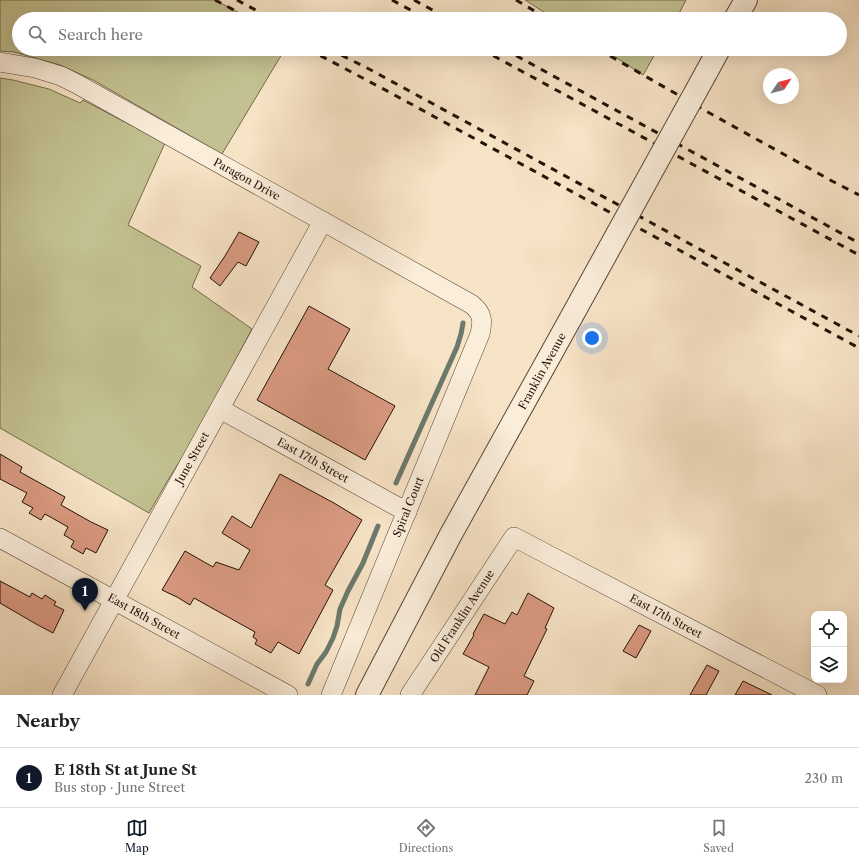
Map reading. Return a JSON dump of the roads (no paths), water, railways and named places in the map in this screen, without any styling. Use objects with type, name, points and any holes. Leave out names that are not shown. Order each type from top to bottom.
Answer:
[{"type":"street","points":[[739,12],[746,0]]},
{"type":"street","name":"Franklin Avenue","points":[[367,695],[450,536],[715,56]]},
{"type":"street","name":"Paragon Drive","points":[[0,62],[35,68],[61,76],[77,84],[471,304],[479,311],[482,319]]},
{"type":"street","name":"June Street","points":[[62,695],[323,221]]},
{"type":"street","name":"Spiral Court","points":[[331,695],[480,334],[482,319]]},
{"type":"street","name":"East 17th Street","points":[[220,409],[407,512]]},
{"type":"street","name":"East 17th Street","points":[[514,537],[817,695]]},
{"type":"street","name":"Old Franklin Avenue","points":[[410,695],[514,537]]},
{"type":"street","name":"East 18th Street","points":[[0,538],[288,695]]},
{"type":"waterway","points":[[396,483],[457,347],[463,323]]},
{"type":"waterway","points":[[308,684],[317,664],[326,652],[333,638],[340,609],[363,563],[378,526]]},
{"type":"railway","points":[[215,0],[238,12]]},
{"type":"railway","points":[[237,0],[259,12]]},
{"type":"railway","points":[[392,0],[414,12]]},
{"type":"railway","points":[[414,0],[436,12]]},
{"type":"railway","points":[[516,0],[536,12]]},
{"type":"railway","points":[[321,56],[859,348]]},
{"type":"railway","points":[[343,56],[859,336]]},
{"type":"railway","points":[[494,56],[859,255]]},
{"type":"railway","points":[[517,56],[859,243]]},
{"type":"railway","points":[[610,56],[713,115],[859,195]]},
{"type":"place","name":"E 18th St at June St","points":[[85,611]]}]
